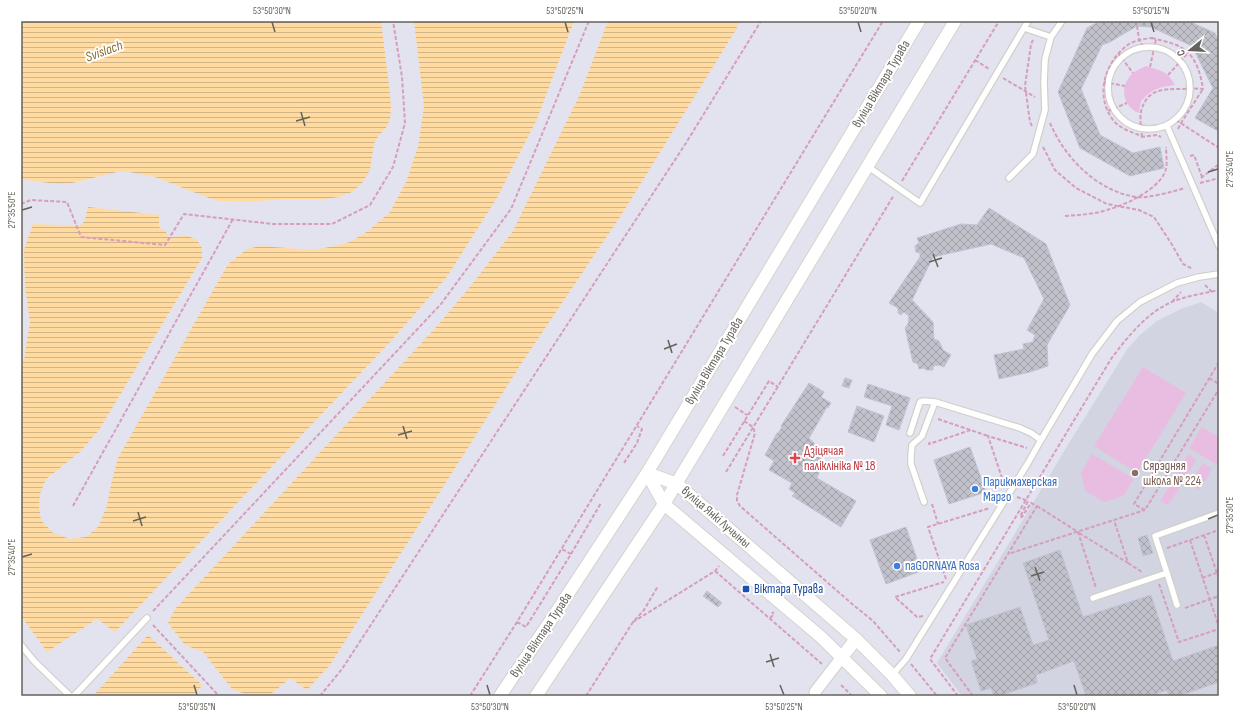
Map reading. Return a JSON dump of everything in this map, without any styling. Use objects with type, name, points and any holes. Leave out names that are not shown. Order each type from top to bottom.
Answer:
[{"type":"main road","name":"вуліца Віктара Турава","points":[[500,696],[647,474],[919,21]]},
{"type":"main road","points":[[536,696],[677,484],[955,21]]},
{"type":"main road","name":"вуліца Янкі Лучыны","points":[[647,474],[677,484],[856,639],[892,675],[910,696]]},
{"type":"main road","name":"вуліца Янкі Лучыны","points":[[647,474],[664,504],[821,637],[881,696]]},
{"type":"main road","points":[[842,657],[856,639]]},
{"type":"street","points":[[815,692],[842,657]]},
{"type":"lane","points":[[867,166],[920,203],[1028,21]]},
{"type":"lane","points":[[1009,178],[1033,154],[1045,110],[1045,59],[1050,36],[1062,21]]},
{"type":"lane","points":[[1024,28],[1050,36]]},
{"type":"lane","points":[[1143,47],[1154,47],[1166,51],[1176,57],[1184,66],[1188,76],[1190,88],[1189,100],[1178,121],[1155,130],[1133,127],[1110,110],[1106,82],[1120,55],[1143,47]]},
{"type":"lane","points":[[1167,126],[1219,246]]},
{"type":"lane","points":[[892,675],[906,659],[1028,463],[1092,354],[1117,322],[1140,302],[1177,283],[1219,274]]},
{"type":"lane","points":[[910,433],[920,402],[924,401],[935,402],[1020,428],[1041,440]]},
{"type":"lane","points":[[924,502],[911,464],[912,445],[922,436],[935,402]]},
{"type":"lane","points":[[1177,605],[1155,536],[1219,513]]},
{"type":"lane","points":[[1096,597],[1167,573]]},
{"type":"lane","points":[[74,696],[146,618]]},
{"type":"lane","points":[[21,645],[34,661],[70,696]]},
{"type":"path","points":[[21,204],[31,200],[67,202],[81,237],[165,245],[184,214],[273,224],[332,224],[370,205],[393,167],[405,123],[402,77],[393,21]]},
{"type":"path","points":[[219,696],[146,618],[435,310],[511,209],[589,21]]},
{"type":"path","points":[[320,696],[342,669],[686,143],[761,21]]},
{"type":"path","points":[[470,696],[637,426],[883,21]]},
{"type":"path","points":[[726,472],[999,21]]},
{"type":"path","points":[[1137,26],[1139,40],[1143,47]]},
{"type":"path","points":[[1036,32],[1031,44],[1025,86],[1030,122],[1055,170],[1076,188],[1107,204],[1140,210],[1154,217],[1183,264],[1195,270],[1204,285],[1212,292]]},
{"type":"path","points":[[1177,132],[1178,121],[1203,89],[1202,79],[1196,63],[1186,50],[1176,45],[1152,38],[1139,40],[1130,44],[1106,72],[1106,82],[1103,89],[1105,104],[1110,110],[1111,118],[1123,129],[1142,136],[1140,120],[1141,109],[1145,101],[1151,95],[1158,90],[1166,88],[1203,89]]},
{"type":"path","points":[[1150,67],[1156,39]]},
{"type":"path","points":[[1168,75],[1188,53]]},
{"type":"path","points":[[1120,55],[1133,73]]},
{"type":"path","points":[[975,60],[1035,97],[1045,110],[1055,134],[1067,153],[1087,174],[1114,191],[1137,198]]},
{"type":"path","points":[[1106,82],[1125,86]]},
{"type":"path","points":[[1110,110],[1127,103]]},
{"type":"path","points":[[1178,121],[1219,148]]},
{"type":"path","points":[[1141,137],[1157,134],[1164,138]]},
{"type":"path","points":[[1137,198],[1159,181],[1166,171],[1166,142],[1171,156]]},
{"type":"path","points":[[1186,157],[1194,155],[1202,177]]},
{"type":"path","points":[[1065,216],[1110,209],[1137,198],[1162,194],[1183,188],[1192,184],[1219,164]]},
{"type":"path","points":[[1192,184],[1219,178]]},
{"type":"path","points":[[73,506],[234,219]]},
{"type":"path","points":[[958,696],[930,659],[1111,359],[1129,334],[1159,308],[1180,299],[1219,290]]},
{"type":"path","points":[[1219,362],[1134,504],[1145,510],[1219,389]]},
{"type":"path","points":[[1209,378],[1219,384]]},
{"type":"path","points":[[723,456],[769,381],[778,387]]},
{"type":"path","points":[[936,425],[938,419],[988,436]]},
{"type":"path","points":[[744,421],[753,427],[755,433],[737,495],[737,501],[740,506],[850,603],[873,621],[937,696]]},
{"type":"path","points":[[624,463],[637,443],[642,429],[637,426]]},
{"type":"path","points":[[931,437],[929,444],[971,430]]},
{"type":"path","points":[[517,622],[526,627],[601,502]]},
{"type":"path","points":[[1037,506],[1128,563],[1114,520]]},
{"type":"path","points":[[1160,551],[1219,530]]},
{"type":"path","points":[[1078,532],[1096,597]]},
{"type":"path","points":[[1204,535],[1218,572],[1219,579]]},
{"type":"path","points":[[1190,540],[1219,627]]},
{"type":"path","points":[[562,548],[571,554]]},
{"type":"path","points":[[973,696],[945,658],[1008,554]]},
{"type":"path","points":[[633,622],[715,571],[823,665]]},
{"type":"path","points":[[1202,578],[1218,572]]},
{"type":"path","points":[[586,696],[633,622],[644,610],[658,586]]},
{"type":"path","points":[[1182,609],[1219,596]]},
{"type":"path","points":[[1169,614],[1176,611]]},
{"type":"path","points":[[841,685],[852,696]]},
{"type":"shaded area","points":[[1146,66],[1164,72],[1175,85],[1162,87],[1147,95],[1141,101],[1139,113],[1128,104],[1124,88],[1127,80],[1132,74]]},
{"type":"shaded area","name":"Сярэдняя школа № 224","points":[[1201,302],[1219,313],[1219,696],[962,696],[937,663],[1069,443],[1128,348],[1140,335],[1157,321],[1181,309]]},
{"type":"shaded area","points":[[1143,367],[1186,393],[1137,473],[1094,446]]},
{"type":"shaded area","points":[[1202,427],[1219,437],[1219,466],[1189,448]]},
{"type":"shaded area","points":[[1092,454],[1134,479],[1123,496],[1104,502],[1085,491],[1081,473]]},
{"type":"shaded area","points":[[1188,454],[1196,460],[1185,479],[1176,474]]},
{"type":"shaded area","points":[[1203,463],[1212,469],[1199,490],[1190,484]]},
{"type":"shaded area","points":[[1172,482],[1180,487],[1168,505],[1160,501]]},
{"type":"water","name":"Svislach","points":[[21,21],[381,21],[390,94],[390,119],[386,128],[379,135],[374,144],[370,170],[363,182],[352,192],[339,197],[325,199],[286,199],[246,202],[220,201],[155,177],[129,172],[117,172],[72,183],[56,184],[21,179]]},
{"type":"water","points":[[414,21],[574,21],[537,119],[497,198],[446,278],[392,340],[115,632],[97,619],[47,652],[21,616],[21,364],[24,360],[30,322],[25,286],[24,250],[33,224],[80,226],[85,220],[88,207],[159,215],[159,227],[165,231],[169,237],[188,236],[197,240],[202,248],[202,258],[99,430],[80,452],[46,479],[40,494],[39,507],[41,520],[53,533],[70,539],[86,537],[98,527],[107,506],[118,458],[228,264],[247,249],[260,246],[313,250],[350,242],[368,231],[390,212],[406,182],[418,147],[424,106]]},
{"type":"water","points":[[608,21],[740,21],[620,217],[523,361],[330,665],[307,690],[290,678],[267,696],[250,696],[232,689],[203,652],[185,645],[168,623],[175,609],[438,325],[513,231],[580,94]]},
{"type":"water","points":[[148,635],[202,685],[198,691],[189,696],[93,696]]},
{"type":"building","points":[[1100,21],[1188,21],[1215,33],[1219,44],[1218,131],[1195,118],[1213,88],[1192,46],[1151,27],[1137,26],[1102,45],[1081,89],[1100,135],[1133,153],[1160,147],[1164,168],[1130,176],[1080,148],[1058,92],[1087,28]]},
{"type":"building","points":[[989,208],[1046,244],[1070,305],[1047,345],[1048,366],[999,379],[994,355],[1024,349],[1023,344],[1033,342],[1035,335],[1027,330],[1044,299],[1024,258],[991,244],[933,257],[912,300],[933,322],[934,339],[939,341],[943,350],[951,355],[944,367],[939,365],[933,366],[933,370],[926,370],[924,368],[919,369],[918,364],[913,362],[905,328],[908,324],[909,316],[904,312],[901,315],[898,313],[898,308],[889,303],[920,257],[920,253],[916,252],[915,246],[919,243],[917,238],[961,224],[977,225]]},
{"type":"building","points":[[845,378],[852,380],[849,388],[842,386]]},
{"type":"building","name":"Дзіцячая паліклініка № 18","points":[[809,383],[824,392],[821,397],[831,403],[828,408],[827,407],[809,438],[815,444],[821,455],[822,463],[817,478],[856,501],[841,527],[792,496],[795,493],[789,489],[792,483],[769,470],[774,461],[765,455],[782,427],[781,426]]},
{"type":"building","points":[[868,384],[910,398],[899,430],[886,425],[892,406],[864,397]]},
{"type":"building","points":[[857,406],[884,416],[874,442],[848,432]]},
{"type":"building","points":[[970,447],[986,492],[949,504],[934,460]]},
{"type":"building","points":[[906,527],[921,571],[886,584],[870,540]]},
{"type":"building","points":[[1147,535],[1153,553],[1143,556],[1138,538]]},
{"type":"building","points":[[1060,550],[1083,617],[1151,595],[1173,661],[1219,645],[1219,682],[1179,696],[1169,696],[1167,690],[1150,696],[1086,696],[1074,661],[1036,675],[1037,683],[999,696],[994,696],[991,688],[981,691],[971,661],[977,659],[966,625],[1020,607],[1033,645],[1049,640],[1023,563]]},
{"type":"building","points":[[707,591],[722,603],[718,607],[703,596]]},
{"type":"place","name":"Дзіцячая паліклініка № 18","points":[[795,458]]},
{"type":"place","name":"Сярэдняя школа № 224","points":[[1135,473]]},
{"type":"place","name":"Парикмахерская Марго","points":[[975,489]]},
{"type":"place","name":"naGORNAYA Rosa","points":[[897,566]]},
{"type":"place","name":"Віктара Турава","points":[[746,589]]}]
